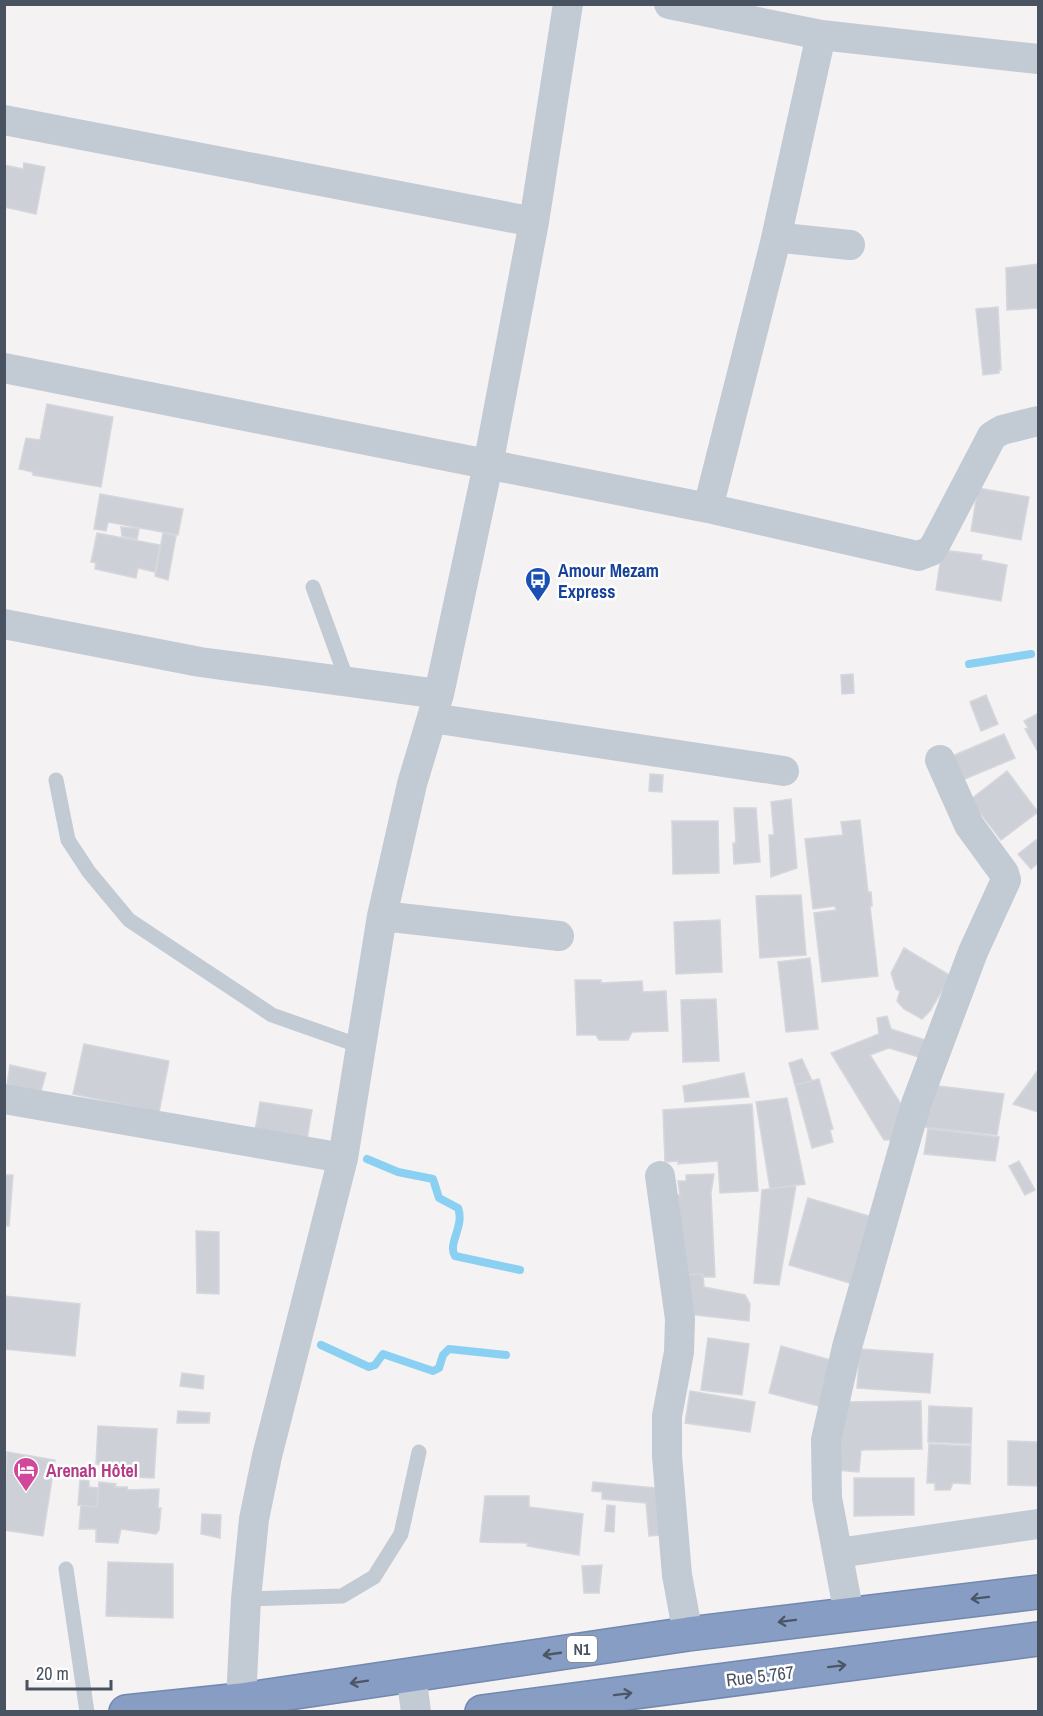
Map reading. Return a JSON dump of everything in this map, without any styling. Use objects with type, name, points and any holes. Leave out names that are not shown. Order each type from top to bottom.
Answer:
[{"type":"highway","name":"N1","points":[[126,1712],[241,1700],[688,1634],[1038,1592]]},
{"type":"highway","name":"Rue 5.767","points":[[482,1712],[1038,1639]]},
{"type":"street","points":[[241,1700],[246,1599],[254,1519],[267,1456],[343,1158],[382,916],[412,784],[435,706],[488,465],[534,222],[568,4]]},
{"type":"street","points":[[669,4],[821,35],[1038,59]]},
{"type":"street","points":[[708,508],[775,243],[821,35]]},
{"type":"street","points":[[4,120],[534,222]]},
{"type":"street","points":[[775,243],[783,238],[850,245]]},
{"type":"street","points":[[4,368],[708,508],[918,556],[930,551],[936,543],[992,436],[1002,430],[1038,421]]},
{"type":"street","points":[[4,624],[158,655],[348,683],[435,706],[784,771]]},
{"type":"street","points":[[849,1614],[827,1498],[826,1440],[847,1347],[916,1104],[973,952],[1006,880],[1004,873],[969,825],[940,760]]},
{"type":"street","points":[[382,916],[559,936]]},
{"type":"street","points":[[4,1099],[343,1158]]},
{"type":"street","points":[[660,1176],[681,1319],[679,1352],[667,1416],[667,1456],[677,1575],[688,1634]]},
{"type":"street","points":[[838,1554],[1038,1524]]},
{"type":"street","points":[[411,1674],[416,1712]]},
{"type":"lane","points":[[313,587],[348,683]]},
{"type":"lane","points":[[56,780],[68,840],[89,872],[129,920],[272,1015],[360,1046]]},
{"type":"lane","points":[[246,1599],[342,1596],[374,1577],[401,1534],[419,1452]]},
{"type":"lane","points":[[66,1569],[87,1712]]},
{"type":"building","points":[[24,163],[45,167],[36,214],[4,207],[4,165],[23,169]]},
{"type":"building","points":[[1038,264],[1038,308],[1007,310],[1006,268]]},
{"type":"building","points":[[998,307],[1001,370],[999,373],[983,375],[976,309]]},
{"type":"building","points":[[47,404],[113,417],[101,487],[33,475],[33,472],[19,469],[26,438],[40,440]]},
{"type":"building","points":[[978,488],[1029,497],[1021,540],[971,531]]},
{"type":"building","points":[[100,494],[183,509],[178,535],[108,522],[106,531],[94,529]]},
{"type":"building","points":[[121,527],[139,529],[137,539],[122,536]]},
{"type":"building","points":[[97,533],[160,545],[155,572],[138,568],[136,578],[95,569],[96,563],[91,562]]},
{"type":"building","points":[[163,533],[176,536],[168,580],[155,576]]},
{"type":"building","points":[[942,550],[982,555],[981,560],[1007,565],[1001,601],[936,590]]},
{"type":"building","points":[[853,674],[854,693],[842,694],[841,675]]},
{"type":"building","points":[[986,695],[998,724],[981,731],[970,702]]},
{"type":"building","points":[[1037,714],[1038,752],[1025,729],[1028,728],[1024,721]]},
{"type":"building","points":[[1004,734],[1015,758],[960,781],[950,757]]},
{"type":"building","points":[[1007,771],[1038,812],[1001,840],[970,800]]},
{"type":"building","points":[[650,774],[663,775],[662,792],[649,791]]},
{"type":"building","points":[[791,799],[797,868],[771,877],[769,835],[774,835],[771,802]]},
{"type":"building","points":[[734,808],[756,808],[760,862],[734,864],[733,843],[736,843]]},
{"type":"building","points":[[860,820],[868,892],[871,892],[872,906],[870,906],[878,976],[822,982],[814,913],[836,910],[835,906],[813,909],[805,839],[843,835],[841,822]]},
{"type":"building","points":[[672,821],[718,821],[719,873],[673,874]]},
{"type":"building","points":[[1036,840],[1038,866],[1037,864],[1031,869],[1018,854]]},
{"type":"building","points":[[801,895],[806,955],[760,958],[756,896]]},
{"type":"building","points":[[720,920],[722,972],[676,974],[674,922]]},
{"type":"building","points":[[904,948],[951,976],[930,1011],[922,1019],[904,1009],[897,1001],[900,991],[896,989],[891,973]]},
{"type":"building","points":[[810,958],[818,1029],[786,1032],[778,962]]},
{"type":"building","points":[[575,980],[601,980],[601,983],[642,981],[643,992],[666,991],[668,1031],[632,1032],[628,1040],[599,1040],[596,1035],[577,1035]]},
{"type":"building","points":[[716,999],[719,1061],[683,1062],[681,1000]]},
{"type":"building","points":[[887,1016],[891,1029],[925,1040],[919,1057],[889,1048],[870,1055],[904,1109],[894,1140],[884,1140],[831,1053],[879,1034],[877,1018]]},
{"type":"building","points":[[84,1044],[169,1061],[159,1112],[73,1094]]},
{"type":"building","points":[[802,1059],[812,1081],[795,1085],[789,1063]]},
{"type":"building","points":[[10,1065],[46,1073],[41,1091],[7,1085]]},
{"type":"building","points":[[1038,1070],[1038,1112],[1013,1104],[1025,1088]]},
{"type":"building","points":[[744,1073],[749,1097],[685,1102],[683,1086]]},
{"type":"building","points":[[819,1079],[833,1129],[830,1130],[833,1142],[812,1148],[795,1085]]},
{"type":"building","points":[[930,1085],[1004,1094],[997,1135],[923,1127]]},
{"type":"building","points":[[787,1098],[805,1184],[770,1189],[756,1102]]},
{"type":"building","points":[[260,1102],[312,1110],[306,1145],[254,1136]]},
{"type":"building","points":[[752,1104],[758,1191],[720,1193],[718,1161],[678,1164],[678,1161],[665,1162],[663,1110]]},
{"type":"building","points":[[928,1129],[999,1137],[995,1161],[924,1154]]},
{"type":"building","points":[[1019,1161],[1035,1190],[1025,1195],[1009,1166]]},
{"type":"building","points":[[714,1174],[711,1193],[715,1277],[702,1277],[703,1274],[683,1275],[674,1195],[680,1195],[678,1181],[686,1181],[686,1175]]},
{"type":"building","points":[[4,1175],[13,1175],[9,1226],[4,1226]]},
{"type":"building","points":[[796,1185],[779,1285],[754,1283],[762,1190]]},
{"type":"building","points":[[808,1198],[869,1216],[850,1283],[789,1265]]},
{"type":"building","points":[[196,1231],[219,1232],[219,1294],[197,1293]]},
{"type":"building","points":[[703,1274],[704,1287],[745,1295],[750,1304],[749,1321],[687,1314],[683,1275]]},
{"type":"building","points":[[4,1296],[80,1304],[75,1356],[4,1349]]},
{"type":"building","points":[[708,1338],[749,1344],[742,1395],[701,1390]]},
{"type":"building","points":[[781,1346],[831,1360],[819,1406],[769,1393]]},
{"type":"building","points":[[860,1349],[933,1354],[930,1393],[857,1388]]},
{"type":"building","points":[[182,1373],[204,1376],[203,1389],[180,1386]]},
{"type":"building","points":[[690,1391],[755,1402],[750,1432],[685,1423]]},
{"type":"building","points":[[921,1401],[922,1449],[861,1450],[859,1472],[836,1470],[840,1402]]},
{"type":"building","points":[[929,1406],[972,1408],[971,1444],[928,1442]]},
{"type":"building","points":[[178,1411],[210,1413],[209,1423],[177,1423]]},
{"type":"building","points":[[98,1426],[157,1429],[154,1478],[131,1477],[132,1468],[96,1464]]},
{"type":"building","points":[[1008,1441],[1038,1442],[1038,1486],[1008,1485]]},
{"type":"building","points":[[929,1444],[971,1446],[970,1484],[953,1483],[950,1490],[935,1490],[935,1483],[927,1483]]},
{"type":"building","points":[[7,1452],[55,1460],[43,1536],[4,1530]]},
{"type":"building","points":[[854,1478],[914,1478],[914,1515],[854,1516]]},
{"type":"building","points":[[80,1480],[89,1481],[89,1487],[98,1488],[97,1507],[78,1505]]},
{"type":"building","points":[[99,1482],[116,1484],[115,1487],[127,1487],[128,1490],[159,1489],[158,1508],[161,1508],[159,1530],[156,1534],[121,1529],[118,1543],[96,1542],[96,1529],[79,1529],[81,1505],[97,1507]]},
{"type":"building","points":[[593,1482],[655,1488],[661,1535],[649,1536],[646,1503],[602,1499],[602,1492],[592,1491]]},
{"type":"building","points":[[485,1496],[529,1496],[529,1507],[583,1514],[579,1555],[527,1546],[528,1543],[480,1542]]},
{"type":"building","points":[[607,1505],[615,1506],[614,1532],[605,1531]]},
{"type":"building","points":[[202,1514],[221,1515],[220,1538],[201,1534]]},
{"type":"building","points":[[108,1562],[173,1564],[173,1618],[106,1616]]},
{"type":"building","points":[[602,1565],[599,1593],[584,1593],[582,1566]]},
{"type":"waterway","points":[[969,664],[1031,654]]},
{"type":"waterway","points":[[367,1159],[398,1172],[433,1179],[439,1198],[458,1208],[460,1215],[453,1246],[455,1256],[520,1270]]},
{"type":"waterway","points":[[321,1345],[369,1367],[375,1365],[383,1354],[433,1371],[439,1368],[443,1355],[449,1349],[506,1355]]},
{"type":"place","name":"Amour Mezam Express","points":[[538,603]]},
{"type":"place","name":"Arenah Hôtel","points":[[26,1493]]}]
